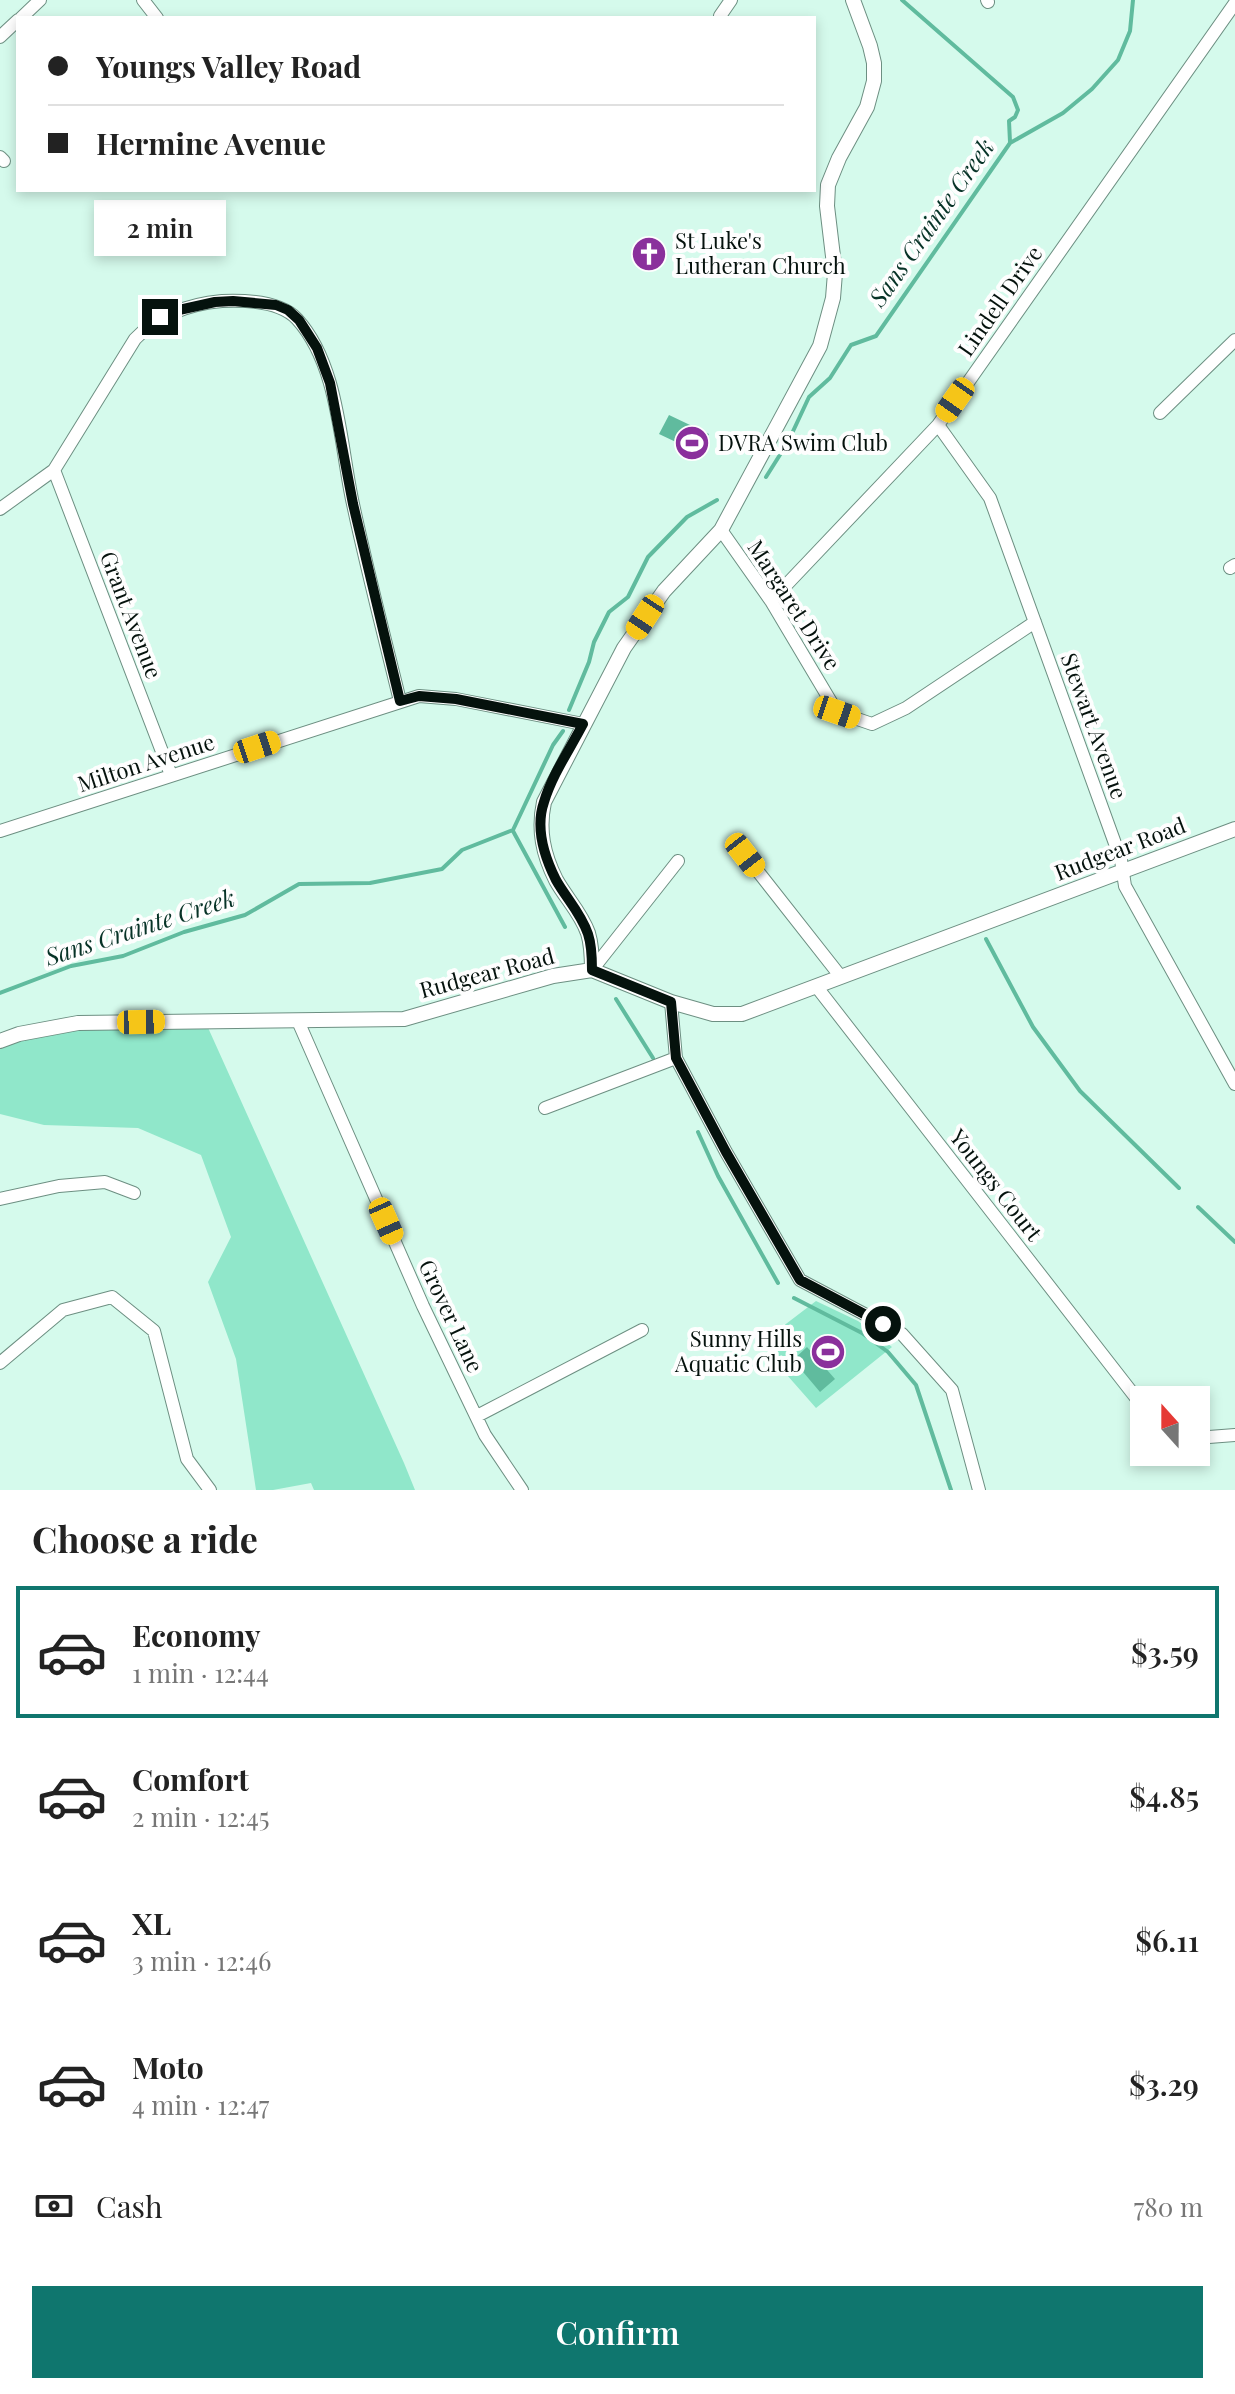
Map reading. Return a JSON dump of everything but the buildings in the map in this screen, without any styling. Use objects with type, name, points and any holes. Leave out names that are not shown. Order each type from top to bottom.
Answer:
[{"type":"street","points":[[22,16],[40,0]]},
{"type":"street","points":[[143,0],[155,16]]},
{"type":"street","points":[[720,16],[731,0]]},
{"type":"street","points":[[592,970],[587,932],[557,880],[541,837],[540,820],[544,802],[624,648],[664,591],[721,530],[820,346],[833,298],[835,273],[827,206],[828,185],[867,107],[874,81],[870,46],[853,0]]},
{"type":"street","name":"Lindell Drive","points":[[771,601],[938,425],[1235,3]]},
{"type":"street","points":[[0,37],[16,22]]},
{"type":"street","points":[[0,509],[54,470],[135,339],[160,317],[179,310],[233,301],[276,305],[288,310],[299,320],[317,348],[330,383],[353,504],[400,701]]},
{"type":"street","points":[[1160,413],[1235,340]]},
{"type":"street","name":"Stewart Avenue","points":[[938,425],[990,498],[1121,860],[1125,886],[1235,1084]]},
{"type":"street","name":"Grant Avenue","points":[[54,470],[171,775]]},
{"type":"street","name":"Margaret Drive","points":[[721,530],[771,601],[837,712],[872,724],[906,708],[1035,622]]},
{"type":"street","name":"Milton Avenue","points":[[0,831],[419,696],[445,697],[583,724]]},
{"type":"street","name":"Rudgear Road","points":[[0,1041],[19,1034],[78,1023],[404,1019],[553,976],[592,970],[671,1002],[713,1014],[742,1014],[1235,829]]},
{"type":"street","points":[[745,855],[841,977]]},
{"type":"street","points":[[592,970],[678,861]]},
{"type":"street","name":"Youngs Court","points":[[816,986],[1130,1390]]},
{"type":"street","points":[[671,1002],[676,1058],[800,1280],[902,1334],[952,1390],[979,1490]]},
{"type":"street","name":"Grover Lane","points":[[298,1021],[423,1306],[485,1435],[522,1490]]},
{"type":"street","points":[[545,1108],[676,1058]]},
{"type":"street","points":[[0,1199],[59,1186],[105,1182],[134,1193]]},
{"type":"street","points":[[0,1363],[63,1310],[112,1297],[154,1331],[187,1459],[210,1490]]},
{"type":"street","points":[[477,1416],[642,1330]]},
{"type":"street","points":[[1210,1437],[1235,1435]]},
{"type":"shaded area","name":"DVRA Swim Club","points":[[669,415],[709,434],[699,453],[659,434]]},
{"type":"shaded area","points":[[205,1021],[415,1490],[314,1490],[311,1483],[256,1490],[236,1359],[208,1282],[231,1237],[201,1155],[138,1128],[44,1125],[0,1114],[0,1041],[19,1034]]},
{"type":"shaded area","name":"Sunny Hills Aquatic Club","points":[[816,1301],[858,1321],[892,1347],[816,1408],[772,1358],[769,1340]]},
{"type":"shaded area","points":[[807,1347],[835,1379],[820,1392],[793,1360]]},
{"type":"waterway","points":[[902,0],[1013,97],[1018,110],[1009,121],[1010,142]]},
{"type":"waterway","name":"Sans Crainte Creek","points":[[766,477],[788,442],[809,397],[830,378],[851,345],[876,336],[1010,143],[1063,113],[1092,89],[1118,60],[1130,31],[1133,0]]},
{"type":"waterway","name":"Sans Crainte Creek","points":[[569,710],[594,642],[609,612],[628,597],[648,557],[687,517],[717,500]]},
{"type":"waterway","name":"Sans Crainte Creek","points":[[0,993],[71,966],[123,956],[184,932],[245,915],[299,884],[370,883],[442,869],[462,850],[513,830],[553,745],[563,731]]},
{"type":"waterway","name":"Sans Crainte Creek","points":[[513,831],[565,927]]},
{"type":"waterway","points":[[986,939],[1033,1027],[1080,1091],[1179,1188]]},
{"type":"waterway","name":"Sans Crainte Creek","points":[[616,999],[653,1058]]},
{"type":"waterway","name":"Sans Crainte Creek","points":[[698,1132],[718,1176],[778,1283]]},
{"type":"waterway","points":[[1198,1207],[1235,1242]]},
{"type":"waterway","name":"Sans Crainte Creek","points":[[794,1298],[862,1333],[888,1352],[916,1385],[951,1490]]},
{"type":"place","name":"St Luke's Lutheran Church","points":[[649,254]]},
{"type":"place","name":"DVRA Swim Club","points":[[692,443]]},
{"type":"place","name":"Sunny Hills Aquatic Club","points":[[828,1352]]},
{"type":"route","points":[[160,317],[215,302],[233,301],[276,305],[299,320],[317,348],[330,383],[353,504],[400,701],[434,696],[583,724],[544,802],[540,820],[541,837],[557,880],[587,932],[592,970],[671,1002],[676,1058],[800,1280],[883,1324]]}]
